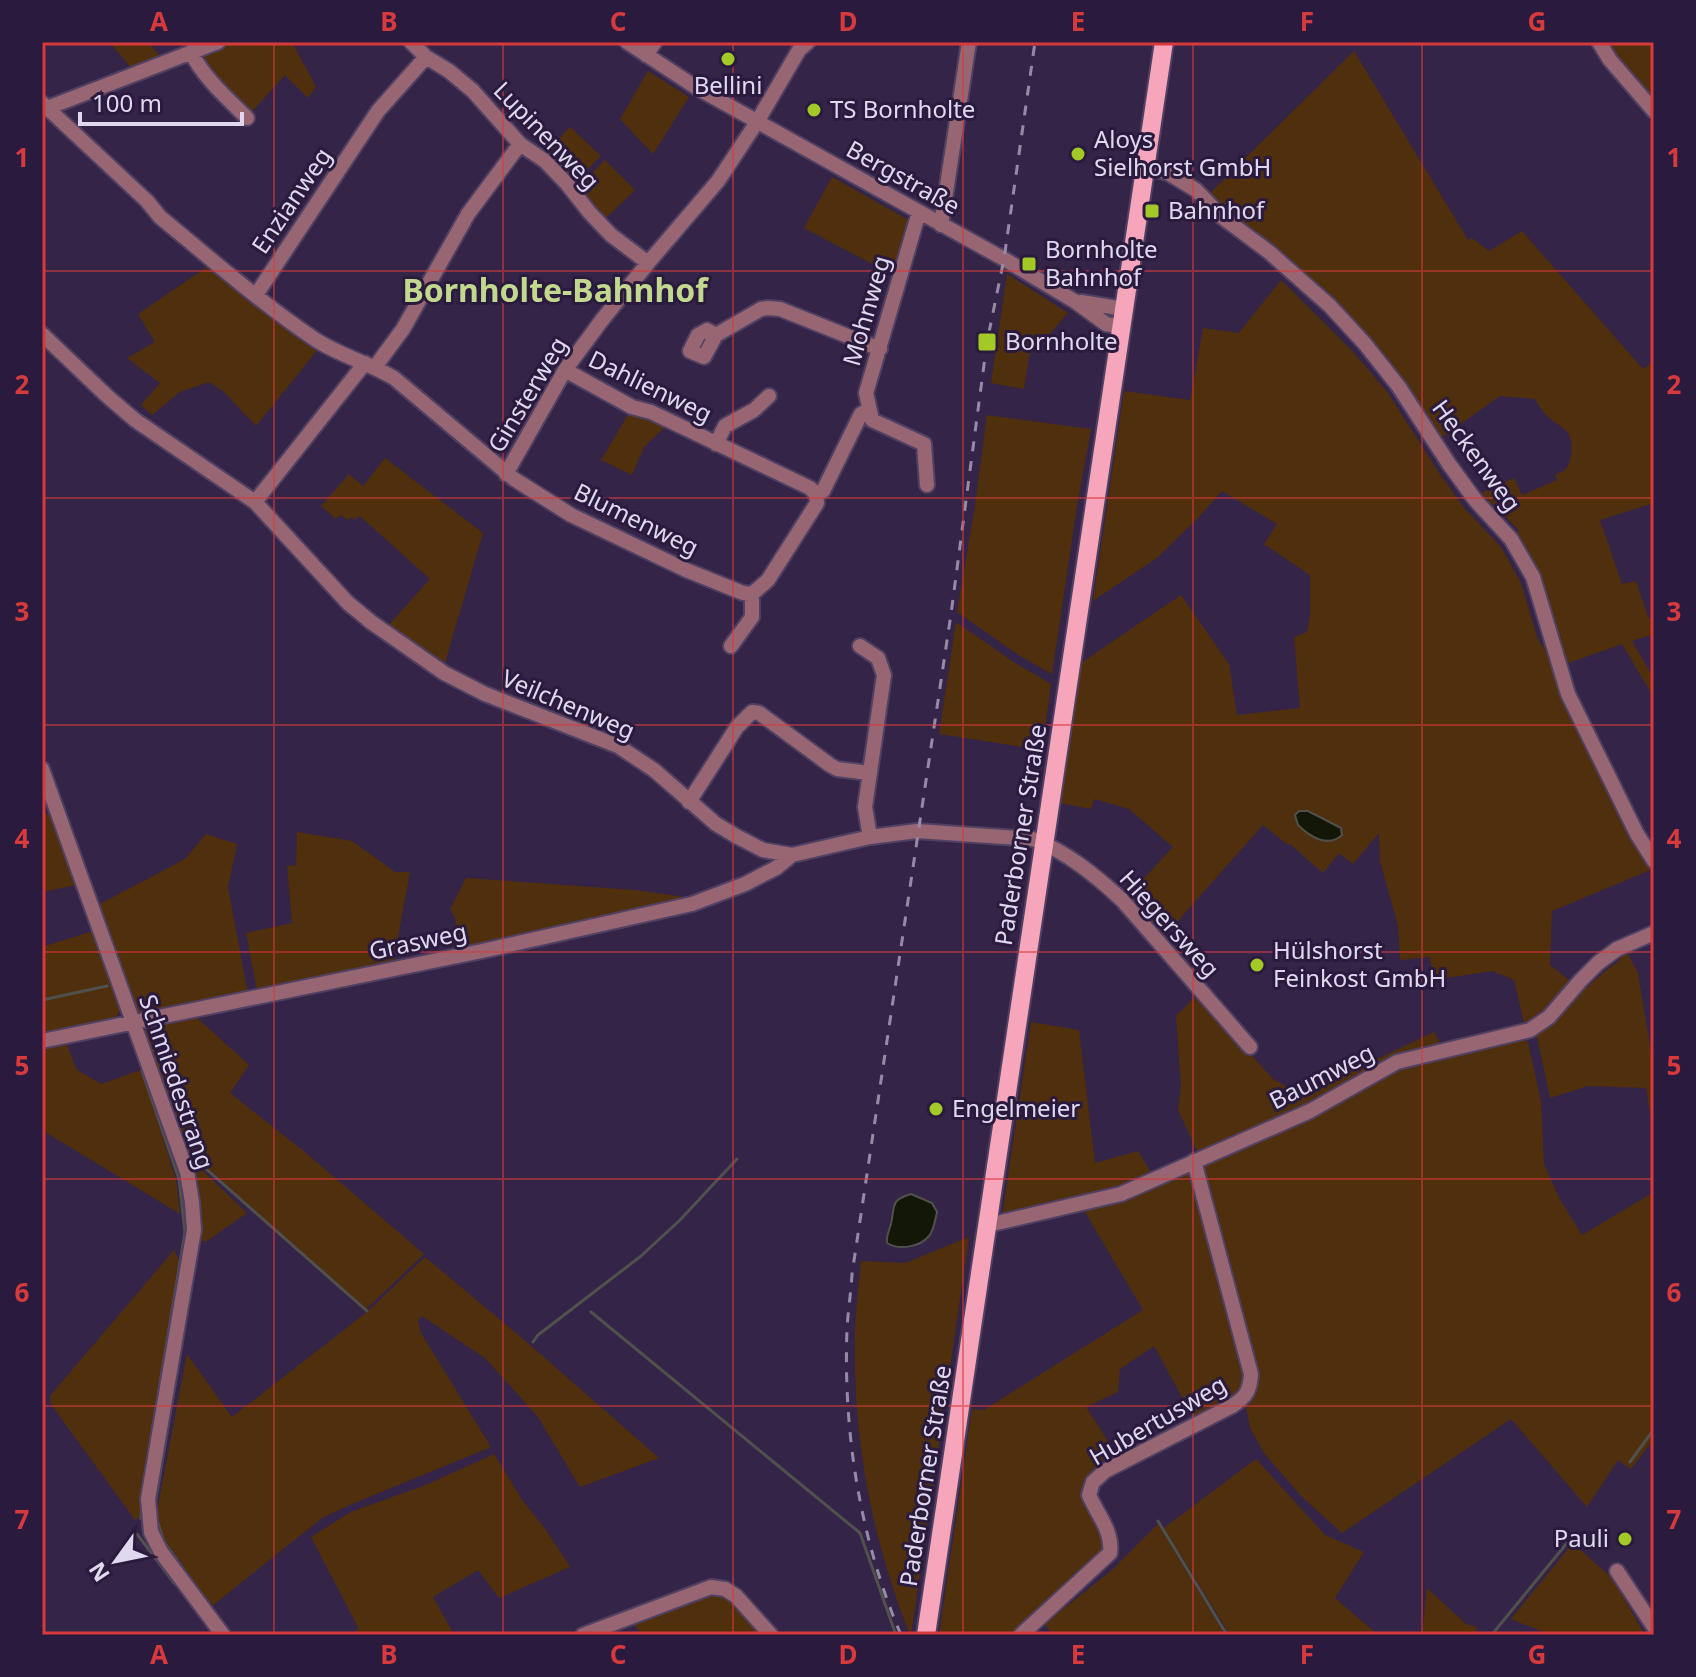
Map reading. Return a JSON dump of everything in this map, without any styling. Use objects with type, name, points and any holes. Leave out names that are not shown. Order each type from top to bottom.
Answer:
[{"type":"main road","name":"Paderborner Straße","points":[[926,1635],[1164,42]]},
{"type":"street","points":[[43,107],[218,42]]},
{"type":"street","name":"Lupinenweg","points":[[411,42],[426,57],[473,91],[520,144],[545,161],[611,235],[648,263]]},
{"type":"street","name":"Bergstraße","points":[[627,42],[697,88],[1076,302],[1123,318]]},
{"type":"street","points":[[646,55],[655,42]]},
{"type":"street","name":"Ginsterweg","points":[[43,107],[147,201],[160,217],[256,295],[317,340],[394,378],[506,474],[565,370],[648,263],[718,181],[799,50],[808,42]]},
{"type":"street","points":[[941,225],[969,42]]},
{"type":"street","points":[[1599,42],[1610,60],[1654,111]]},
{"type":"street","points":[[191,52],[199,66],[247,118]]},
{"type":"street","name":"Enzianweg","points":[[256,295],[378,111],[426,57]]},
{"type":"street","points":[[255,502],[314,425],[403,329],[468,214],[520,144]]},
{"type":"street","name":"Heckenweg","points":[[1146,167],[1168,173],[1196,190],[1222,217],[1269,252],[1330,306],[1399,387],[1476,501],[1511,539],[1533,577],[1568,694],[1632,824],[1654,861]]},
{"type":"street","name":"Mohnweg","points":[[869,410],[866,393],[919,212]]},
{"type":"street","points":[[716,335],[761,309],[780,309],[880,349]]},
{"type":"street","name":"Veilchenweg","points":[[42,334],[135,420],[255,502],[348,603],[371,622],[444,673],[485,694],[618,746],[654,770],[716,824],[763,850],[792,855],[870,837],[917,831],[1033,839],[1044,843]]},
{"type":"street","name":"Dahlienweg","points":[[565,370],[632,407],[651,412],[810,488],[816,494]]},
{"type":"street","name":"Dahlienweg","points":[[716,444],[725,426],[754,410],[769,396]]},
{"type":"street","points":[[731,646],[752,617],[752,594],[768,580],[817,503],[816,494],[823,491],[861,414],[869,410],[872,420],[924,444],[927,485]]},
{"type":"street","name":"Blumenweg","points":[[506,474],[571,515],[686,570],[752,594]]},
{"type":"street","points":[[860,646],[878,658],[884,675],[865,807],[870,837]]},
{"type":"street","points":[[689,802],[737,727],[752,712],[759,713],[837,769],[869,773]]},
{"type":"street","name":"Schmiedestrang","points":[[42,769],[187,1172],[194,1230],[148,1499],[151,1532],[161,1552],[223,1635]]},
{"type":"street","name":"Hiegersweg","points":[[1044,843],[1071,858],[1122,900],[1250,1047]]},
{"type":"street","name":"Grasweg","points":[[42,1041],[471,954],[692,904],[745,884],[776,868],[792,855]]},
{"type":"street","name":"Baumweg","points":[[988,1225],[1121,1194],[1310,1111],[1397,1062],[1530,1030],[1549,1017],[1598,963],[1617,949],[1654,933]]},
{"type":"street","name":"Hubertusweg","points":[[1021,1635],[1110,1553],[1112,1542],[1089,1495],[1093,1482],[1105,1471],[1232,1406],[1248,1394],[1251,1374],[1194,1161]]},
{"type":"street","points":[[1617,1571],[1654,1627]]},
{"type":"street","points":[[583,1635],[711,1587],[725,1589],[736,1596],[771,1635]]},
{"type":"shaded area","points":[[109,42],[148,42],[162,58],[133,70]]},
{"type":"shaded area","points":[[234,42],[292,42],[316,87],[308,98],[285,75],[249,115],[202,64],[209,51]]},
{"type":"shaded area","points":[[1607,42],[1654,42],[1654,101],[1616,55]]},
{"type":"shaded area","points":[[1354,51],[1468,240],[1472,238],[1489,251],[1522,231],[1643,369],[1654,361],[1654,503],[1600,520],[1622,584],[1636,581],[1649,619],[1654,618],[1654,634],[1632,641],[1654,679],[1654,698],[1622,644],[1563,665],[1537,571],[1515,533],[1519,530],[1481,493],[1514,478],[1522,495],[1557,480],[1555,475],[1566,468],[1571,456],[1571,440],[1566,431],[1546,415],[1535,399],[1500,396],[1441,438],[1389,361],[1352,318],[1209,194]]},
{"type":"shaded area","points":[[648,71],[689,97],[653,154],[620,119]]},
{"type":"shaded area","points":[[570,127],[601,156],[572,185],[546,158],[546,152]]},
{"type":"shaded area","points":[[605,160],[635,190],[603,221],[595,212],[594,205],[576,190]]},
{"type":"shaded area","points":[[832,177],[912,222],[897,277],[804,228]]},
{"type":"shaded area","points":[[210,265],[319,348],[256,426],[223,391],[209,382],[180,392],[152,415],[141,405],[160,383],[127,358],[155,342],[138,314]]},
{"type":"shaded area","points":[[1007,274],[1068,313],[1040,345],[1031,344],[1024,389],[991,383]]},
{"type":"shaded area","points":[[1281,280],[1354,353],[1388,393],[1465,509],[1501,547],[1521,583],[1538,640],[1550,656],[1634,837],[1653,869],[1552,911],[1550,965],[1574,984],[1549,1011],[1525,1027],[1514,980],[1492,971],[1433,980],[1430,957],[1400,960],[1398,926],[1380,861],[1379,833],[1353,864],[1339,853],[1323,873],[1263,825],[1161,940],[1127,897],[1173,847],[1129,809],[1094,799],[1091,809],[1059,803],[1081,663],[1181,595],[1229,664],[1237,715],[1300,708],[1294,637],[1307,632],[1310,575],[1264,544],[1277,524],[1222,491],[1158,557],[1093,601],[1124,391],[1190,400],[1203,328],[1239,333]]},
{"type":"shaded area","points":[[629,413],[666,426],[644,447],[632,475],[601,460]]},
{"type":"shaded area","points":[[987,415],[1091,429],[1052,674],[1020,656],[957,612]]},
{"type":"shaded area","points":[[385,458],[483,533],[445,663],[440,666],[387,627],[430,579],[360,516],[348,520],[341,515],[336,519],[321,506],[349,474],[363,486]]},
{"type":"shaded area","points":[[956,622],[1051,684],[1042,750],[939,734]]},
{"type":"shaded area","points":[[1299,811],[1308,811],[1341,828],[1342,835],[1331,841],[1314,837],[1298,825],[1295,815]]},
{"type":"shaded area","points":[[51,813],[77,885],[42,892],[42,815]]},
{"type":"shaded area","points":[[297,832],[352,841],[395,872],[410,872],[393,964],[257,991],[246,933],[292,923],[287,865],[296,866]]},
{"type":"shaded area","points":[[206,834],[237,844],[228,887],[248,994],[137,1016],[98,905],[185,859]]},
{"type":"shaded area","points":[[466,878],[635,890],[700,899],[453,950],[456,920],[450,909]]},
{"type":"shaded area","points":[[93,931],[120,1011],[115,1018],[42,1035],[42,947]]},
{"type":"shaded area","points":[[1626,950],[1638,973],[1654,1070],[1654,1139],[1646,1088],[1588,1086],[1550,1098],[1536,1032],[1620,960],[1618,956]]},
{"type":"shaded area","points":[[1197,995],[1273,1079],[1301,1095],[1434,1032],[1442,1047],[1309,1109],[1199,1155],[1178,1110],[1181,1086],[1176,1016]]},
{"type":"shaded area","points":[[193,1014],[249,1065],[230,1093],[424,1254],[366,1309],[185,1146],[144,1032]]},
{"type":"shaded area","points":[[1031,1022],[1079,1030],[1095,1163],[1138,1151],[1153,1176],[1121,1191],[1002,1216]]},
{"type":"shaded area","points":[[1520,1038],[1528,1042],[1541,1101],[1544,1164],[1559,1198],[1582,1235],[1654,1192],[1654,1439],[1631,1469],[1618,1460],[1587,1507],[1511,1419],[1342,1533],[1301,1496],[1264,1453],[1250,1428],[1245,1401],[1251,1395],[1201,1168],[1203,1163],[1365,1084],[1423,1061]]},
{"type":"shaded area","points":[[66,1043],[77,1070],[101,1084],[141,1070],[176,1179],[180,1214],[42,1130],[42,1048]]},
{"type":"shaded area","points":[[183,1152],[247,1213],[207,1241],[198,1241]]},
{"type":"shaded area","points":[[1187,1171],[1194,1173],[1247,1379],[1238,1396],[1194,1419],[1154,1346],[1120,1369],[1118,1392],[1086,1407],[1115,1452],[1099,1463],[1085,1483],[1087,1503],[1107,1542],[1102,1554],[1013,1635],[939,1635],[972,1409],[984,1410],[1143,1310],[1082,1207]]},
{"type":"shaded area","points":[[911,1194],[932,1203],[937,1212],[932,1231],[925,1240],[914,1245],[902,1247],[887,1243],[895,1204]]},
{"type":"shaded area","points":[[969,1237],[910,1635],[875,1523],[861,1446],[855,1320],[861,1261],[905,1263]]},
{"type":"shaded area","points":[[174,1250],[180,1262],[143,1481],[140,1517],[135,1520],[50,1403],[50,1396]]},
{"type":"shaded area","points":[[425,1257],[659,1458],[580,1487],[538,1417],[485,1358],[422,1316],[418,1320],[421,1333],[491,1447],[322,1518],[212,1606],[182,1569],[184,1566],[165,1541],[158,1521],[158,1506],[187,1354],[232,1417],[367,1312]]},
{"type":"shaded area","points":[[494,1454],[570,1567],[499,1598],[478,1570],[433,1597],[454,1635],[347,1635],[359,1629],[311,1537],[351,1512],[428,1484]]},
{"type":"shaded area","points":[[1256,1459],[1325,1535],[1364,1552],[1335,1598],[1378,1635],[1230,1635],[1164,1528]]},
{"type":"shaded area","points":[[1158,1524],[1225,1635],[1054,1635],[1044,1624],[1111,1571]]},
{"type":"shaded area","points":[[1573,1543],[1613,1579],[1645,1635],[1550,1635],[1511,1619]]},
{"type":"shaded area","points":[[1427,1588],[1466,1624],[1477,1627],[1476,1635],[1422,1635]]},
{"type":"shaded area","points":[[714,1592],[734,1599],[765,1635],[643,1635],[632,1623],[687,1605]]},
{"type":"waterway","points":[[42,1000],[107,986]]},
{"type":"waterway","points":[[142,1071],[179,1179],[185,1232],[151,1438]]},
{"type":"waterway","points":[[187,1152],[367,1311]]},
{"type":"waterway","points":[[533,1342],[641,1256],[737,1159]]},
{"type":"waterway","points":[[591,1312],[860,1533],[896,1635]]},
{"type":"waterway","points":[[155,1505],[185,1323]]},
{"type":"waterway","points":[[1630,1462],[1654,1429]]},
{"type":"waterway","points":[[141,1519],[142,1501]]},
{"type":"waterway","points":[[157,1520],[164,1542],[182,1567]]},
{"type":"waterway","points":[[1158,1521],[1227,1635]]},
{"type":"waterway","points":[[137,1534],[174,1583]]},
{"type":"waterway","points":[[1489,1635],[1567,1543]]},
{"type":"railway","points":[[901,1635],[875,1561],[857,1485],[848,1407],[847,1322],[951,614],[987,342],[1004,259],[1035,42]]},
{"type":"place","name":"Bellini","points":[[728,59]]},
{"type":"place","name":"TS Bornholte","points":[[814,110]]},
{"type":"place","name":"Aloys Sielhorst GmbH","points":[[1078,154]]},
{"type":"place","name":"Bahnhof","points":[[1152,211]]},
{"type":"place","name":"Bornholte Bahnhof","points":[[1029,264]]},
{"type":"place","name":"Bornholte","points":[[987,342]]},
{"type":"place","name":"Hülshorst Feinkost GmbH","points":[[1257,965]]},
{"type":"place","name":"Engelmeier","points":[[936,1109]]},
{"type":"place","name":"Pauli","points":[[1625,1539]]},
{"type":"district","name":"Bornholte-Bahnhof","points":[[555,291]]}]
